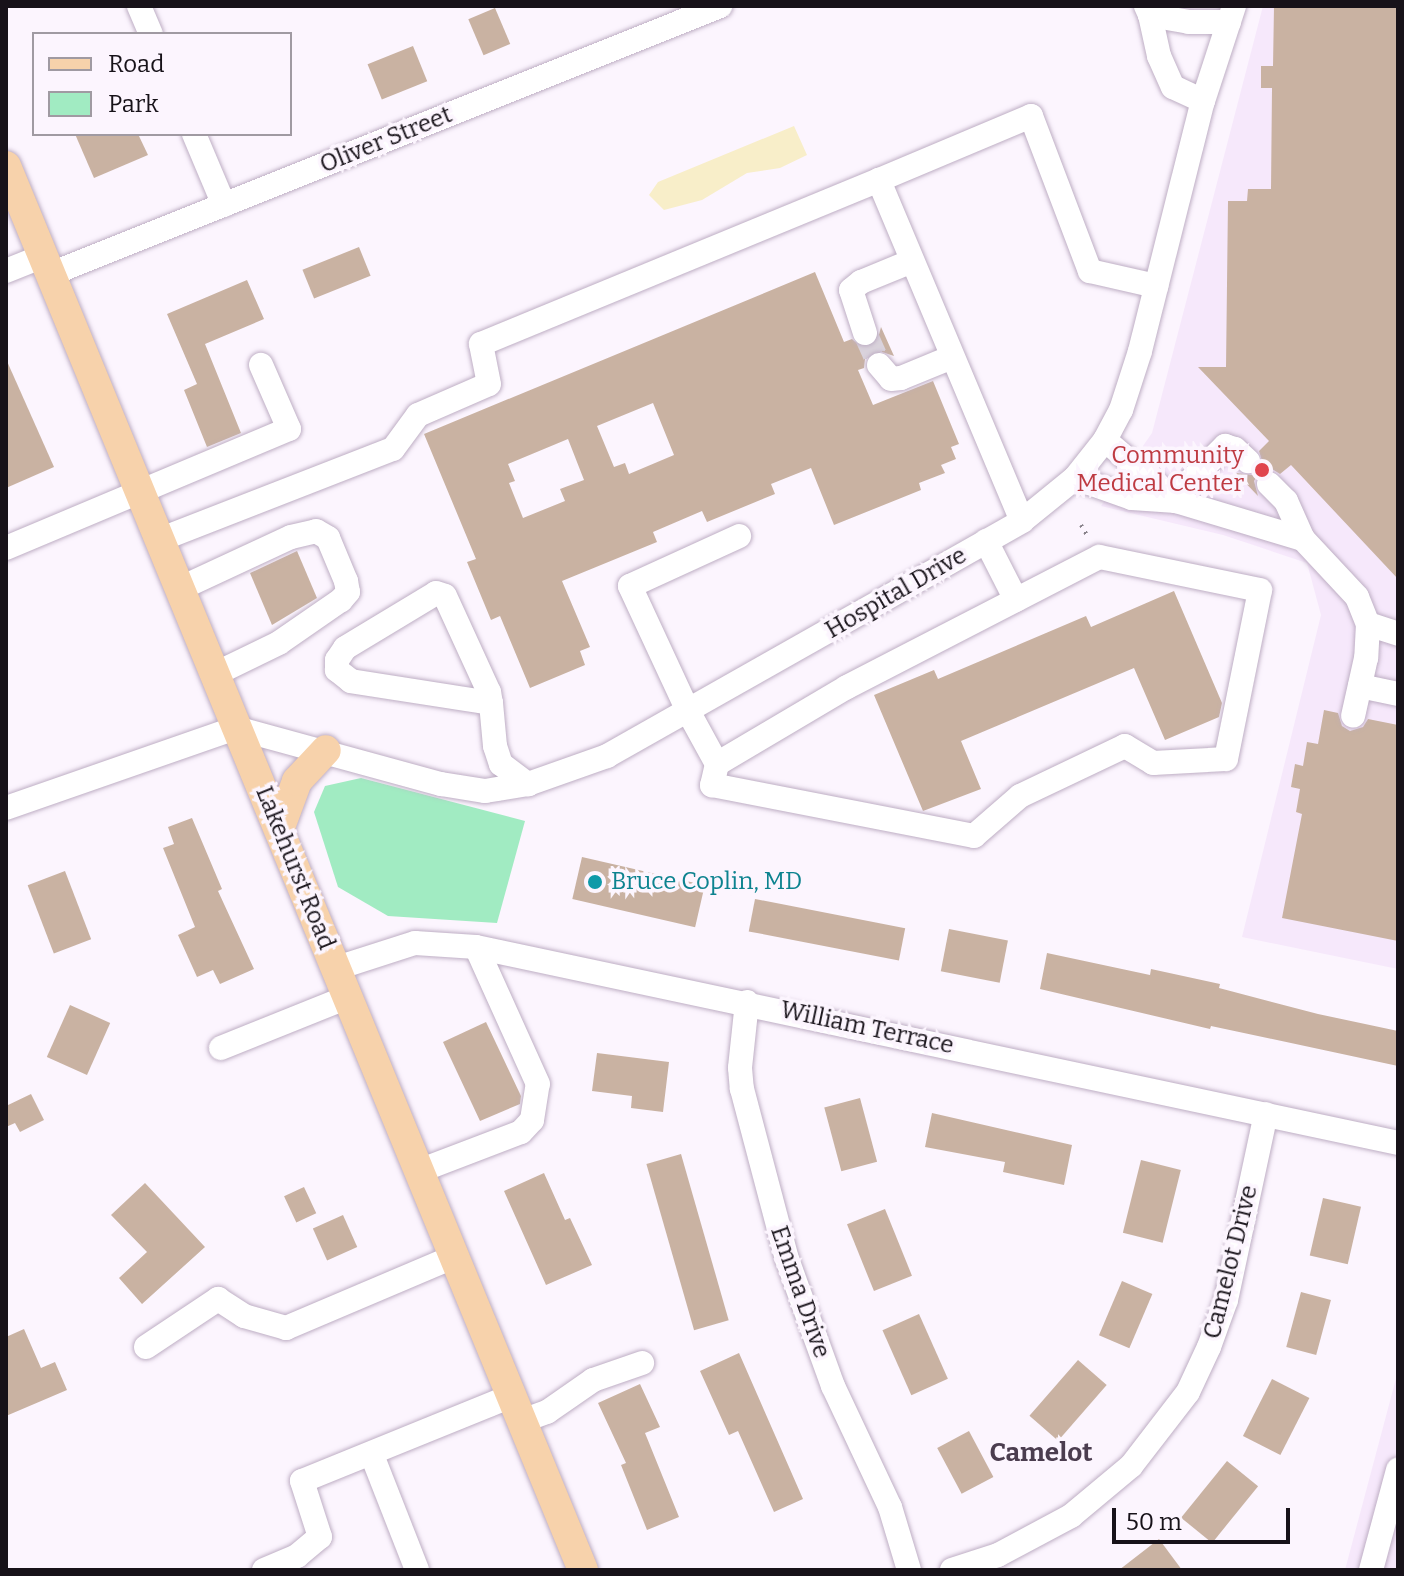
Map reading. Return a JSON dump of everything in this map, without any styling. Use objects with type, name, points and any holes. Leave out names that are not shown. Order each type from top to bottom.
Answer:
[{"type":"main road","name":"Lakehurst Road","points":[[6,166],[583,1570]]},
{"type":"main road","points":[[280,827],[297,781],[326,750]]},
{"type":"street","points":[[139,6],[150,32]]},
{"type":"street","name":"Oliver Street","points":[[6,271],[47,265],[224,205],[720,6]]},
{"type":"street","points":[[1203,101],[1173,87],[1159,56],[1150,9],[1189,22],[1232,14]]},
{"type":"street","name":"Hospital Drive","points":[[236,728],[326,750],[441,784],[485,791],[528,784],[607,756],[1022,521],[1075,478],[1105,440],[1132,381],[1203,101],[1232,14]]},
{"type":"street","points":[[159,540],[393,449],[418,415],[489,384],[481,344],[1031,116],[1090,271],[1156,286]]},
{"type":"street","points":[[195,136],[224,205]]},
{"type":"street","points":[[879,180],[1022,521]]},
{"type":"street","points":[[865,333],[851,290],[861,282],[912,261]]},
{"type":"street","points":[[879,365],[891,379],[901,378],[952,357]]},
{"type":"street","points":[[6,548],[289,429],[261,365]]},
{"type":"street","points":[[1105,440],[1176,501]]},
{"type":"street","points":[[1176,501],[1185,486],[1225,446],[1235,449],[1248,461]]},
{"type":"street","points":[[1075,478],[1132,498],[1176,501],[1303,539]]},
{"type":"street","points":[[1269,484],[1286,501],[1303,539],[1357,597],[1368,624],[1353,716]]},
{"type":"street","points":[[179,589],[291,537],[316,531],[328,538],[346,581],[348,592],[328,609],[279,643],[213,675]]},
{"type":"street","points":[[717,764],[847,687],[1099,557],[1260,590],[1226,759],[1153,763],[1125,746],[1020,796],[974,836],[712,785],[717,764],[688,711],[630,586],[739,536]]},
{"type":"street","points":[[986,541],[1016,600]]},
{"type":"street","points":[[491,703],[351,681],[337,670],[337,660],[345,648],[436,593],[445,596],[491,703],[495,746],[501,764],[528,784]]},
{"type":"street","points":[[1368,624],[1398,634]]},
{"type":"street","points":[[1360,686],[1398,694]]},
{"type":"street","points":[[6,808],[236,728]]},
{"type":"street","name":"William Terrace","points":[[337,968],[415,943],[476,947],[747,1002],[1398,1143]]},
{"type":"street","points":[[419,1171],[521,1132],[532,1120],[538,1084],[476,947]]},
{"type":"street","points":[[221,1048],[348,997]]},
{"type":"street","name":"Emma Drive","points":[[747,1002],[740,1068],[743,1097],[783,1245],[833,1386],[890,1507],[909,1570]]},
{"type":"street","name":"Camelot Drive","points":[[952,1570],[998,1555],[1071,1516],[1131,1466],[1188,1392],[1226,1300],[1266,1114]]},
{"type":"street","points":[[146,1347],[218,1299],[244,1316],[286,1328],[453,1257]]},
{"type":"street","points":[[264,1570],[297,1556],[320,1537],[302,1481],[516,1409],[547,1412],[593,1380],[642,1363]]},
{"type":"street","points":[[372,1455],[417,1570]]},
{"type":"street","points":[[1371,1570],[1398,1470]]},
{"type":"shaded area","name":"Community Medical Center","points":[[1263,6],[1398,6],[1398,969],[1242,937],[1321,615],[1307,563],[1223,535],[1101,506],[1152,433]]},
{"type":"shaded area","points":[[1398,1371],[1398,1570],[1345,1570]]},
{"type":"green space","points":[[361,778],[525,821],[497,923],[388,916],[338,887],[314,812],[325,786]]},
{"type":"sand","points":[[794,126],[807,155],[780,168],[747,173],[702,200],[664,210],[649,195],[658,182]]},
{"type":"building","name":"Community Medical Center","points":[[1274,6],[1398,6],[1398,579],[1291,465],[1280,474],[1272,469],[1259,473],[1254,481],[1258,496],[1236,473],[1252,475],[1258,472],[1263,464],[1259,451],[1269,441],[1198,367],[1226,367],[1228,201],[1247,201],[1248,189],[1271,189],[1272,88],[1261,88],[1261,66],[1273,66]]},
{"type":"building","points":[[495,8],[510,44],[484,55],[468,19]]},
{"type":"building","points":[[413,46],[427,81],[382,100],[368,64]]},
{"type":"building","points":[[76,136],[139,136],[148,155],[94,178]]},
{"type":"building","points":[[359,247],[371,276],[314,299],[302,270]]},
{"type":"building","points":[[815,272],[844,342],[852,339],[861,347],[870,347],[877,342],[881,327],[894,356],[876,350],[865,359],[864,368],[858,370],[873,405],[933,381],[959,444],[951,447],[956,459],[941,465],[945,473],[919,483],[921,490],[834,525],[811,468],[771,484],[775,494],[707,522],[702,511],[653,532],[657,542],[562,581],[590,647],[580,651],[585,665],[530,688],[500,616],[491,620],[467,562],[476,559],[424,434]],"holes":[[[653,403],[674,455],[629,474],[625,463],[614,467],[597,426]],[[568,439],[584,480],[560,489],[565,501],[523,518],[509,483],[515,481],[508,464]]]},
{"type":"building","points":[[247,280],[264,319],[205,344],[241,433],[207,447],[184,390],[197,384],[167,314]]},
{"type":"building","points":[[6,359],[54,467],[6,488]]},
{"type":"building","points":[[297,551],[317,598],[272,625],[250,573]]},
{"type":"building","points":[[1174,591],[1222,703],[1219,717],[1165,740],[1134,668],[961,741],[981,789],[923,811],[874,695],[934,670],[938,679],[1086,616],[1091,627]]},
{"type":"building","points":[[1324,710],[1338,713],[1342,726],[1350,731],[1363,727],[1368,719],[1398,725],[1398,941],[1282,918],[1302,814],[1296,812],[1300,789],[1291,787],[1295,764],[1303,766],[1307,742],[1318,744]]},
{"type":"building","points":[[192,818],[222,889],[218,891],[254,969],[220,984],[213,970],[197,977],[178,935],[195,927],[163,848],[174,844],[168,827]]},
{"type":"building","points":[[582,857],[705,885],[695,927],[572,899]]},
{"type":"building","points":[[65,871],[91,939],[54,953],[28,885]]},
{"type":"building","points":[[755,899],[905,928],[899,961],[749,931]]},
{"type":"building","points":[[949,929],[1008,940],[1000,983],[941,971]]},
{"type":"building","points":[[1047,953],[1150,975],[1151,969],[1220,984],[1219,988],[1398,1031],[1398,1066],[1211,1026],[1210,1029],[1040,989]]},
{"type":"building","points":[[70,1005],[110,1023],[87,1075],[47,1057]]},
{"type":"building","points":[[486,1022],[521,1096],[520,1104],[480,1121],[443,1042]]},
{"type":"building","points":[[597,1053],[669,1062],[663,1112],[631,1108],[632,1096],[592,1091]]},
{"type":"building","points":[[31,1094],[44,1120],[20,1132],[15,1123],[6,1127],[6,1106]]},
{"type":"building","points":[[860,1098],[877,1162],[841,1171],[824,1108]]},
{"type":"building","points":[[932,1113],[1072,1145],[1064,1185],[1003,1172],[1005,1162],[925,1147]]},
{"type":"building","points":[[681,1154],[729,1320],[694,1330],[646,1164]]},
{"type":"building","points":[[1141,1160],[1181,1170],[1163,1243],[1123,1233]]},
{"type":"building","points":[[544,1173],[565,1220],[570,1218],[592,1265],[546,1285],[504,1191]]},
{"type":"building","points":[[145,1183],[205,1247],[142,1304],[119,1278],[147,1252],[111,1215]]},
{"type":"building","points":[[304,1187],[316,1213],[296,1223],[284,1196]]},
{"type":"building","points":[[1323,1198],[1361,1207],[1348,1264],[1310,1255]]},
{"type":"building","points":[[885,1209],[912,1276],[874,1291],[847,1224]]},
{"type":"building","points":[[343,1215],[357,1247],[327,1260],[313,1228]]},
{"type":"building","points":[[1122,1281],[1152,1294],[1129,1348],[1099,1335]]},
{"type":"building","points":[[1301,1292],[1331,1300],[1316,1355],[1286,1347]]},
{"type":"building","points":[[919,1314],[948,1379],[911,1395],[882,1330]]},
{"type":"building","points":[[24,1329],[41,1368],[55,1362],[67,1390],[6,1416],[6,1337]]},
{"type":"building","points":[[739,1353],[803,1499],[774,1512],[738,1431],[729,1435],[700,1371]]},
{"type":"building","points":[[1078,1360],[1107,1385],[1058,1441],[1029,1416]]},
{"type":"building","points":[[1272,1379],[1309,1398],[1280,1455],[1243,1436]]},
{"type":"building","points":[[640,1384],[660,1427],[645,1433],[679,1517],[647,1530],[621,1465],[626,1463],[598,1403]]},
{"type":"building","points":[[969,1431],[993,1477],[962,1494],[937,1448]]},
{"type":"building","points":[[1227,1461],[1258,1486],[1212,1543],[1181,1518]]},
{"type":"building","points":[[1159,1539],[1182,1570],[1119,1570]]},
{"type":"tunnel","points":[[865,333],[879,365]]},
{"type":"place","name":"Community Medical Center","points":[[1262,470]]},
{"type":"place","name":"Bruce Coplin, MD","points":[[595,882]]},
{"type":"district","name":"Camelot","points":[[1041,1453]]}]
